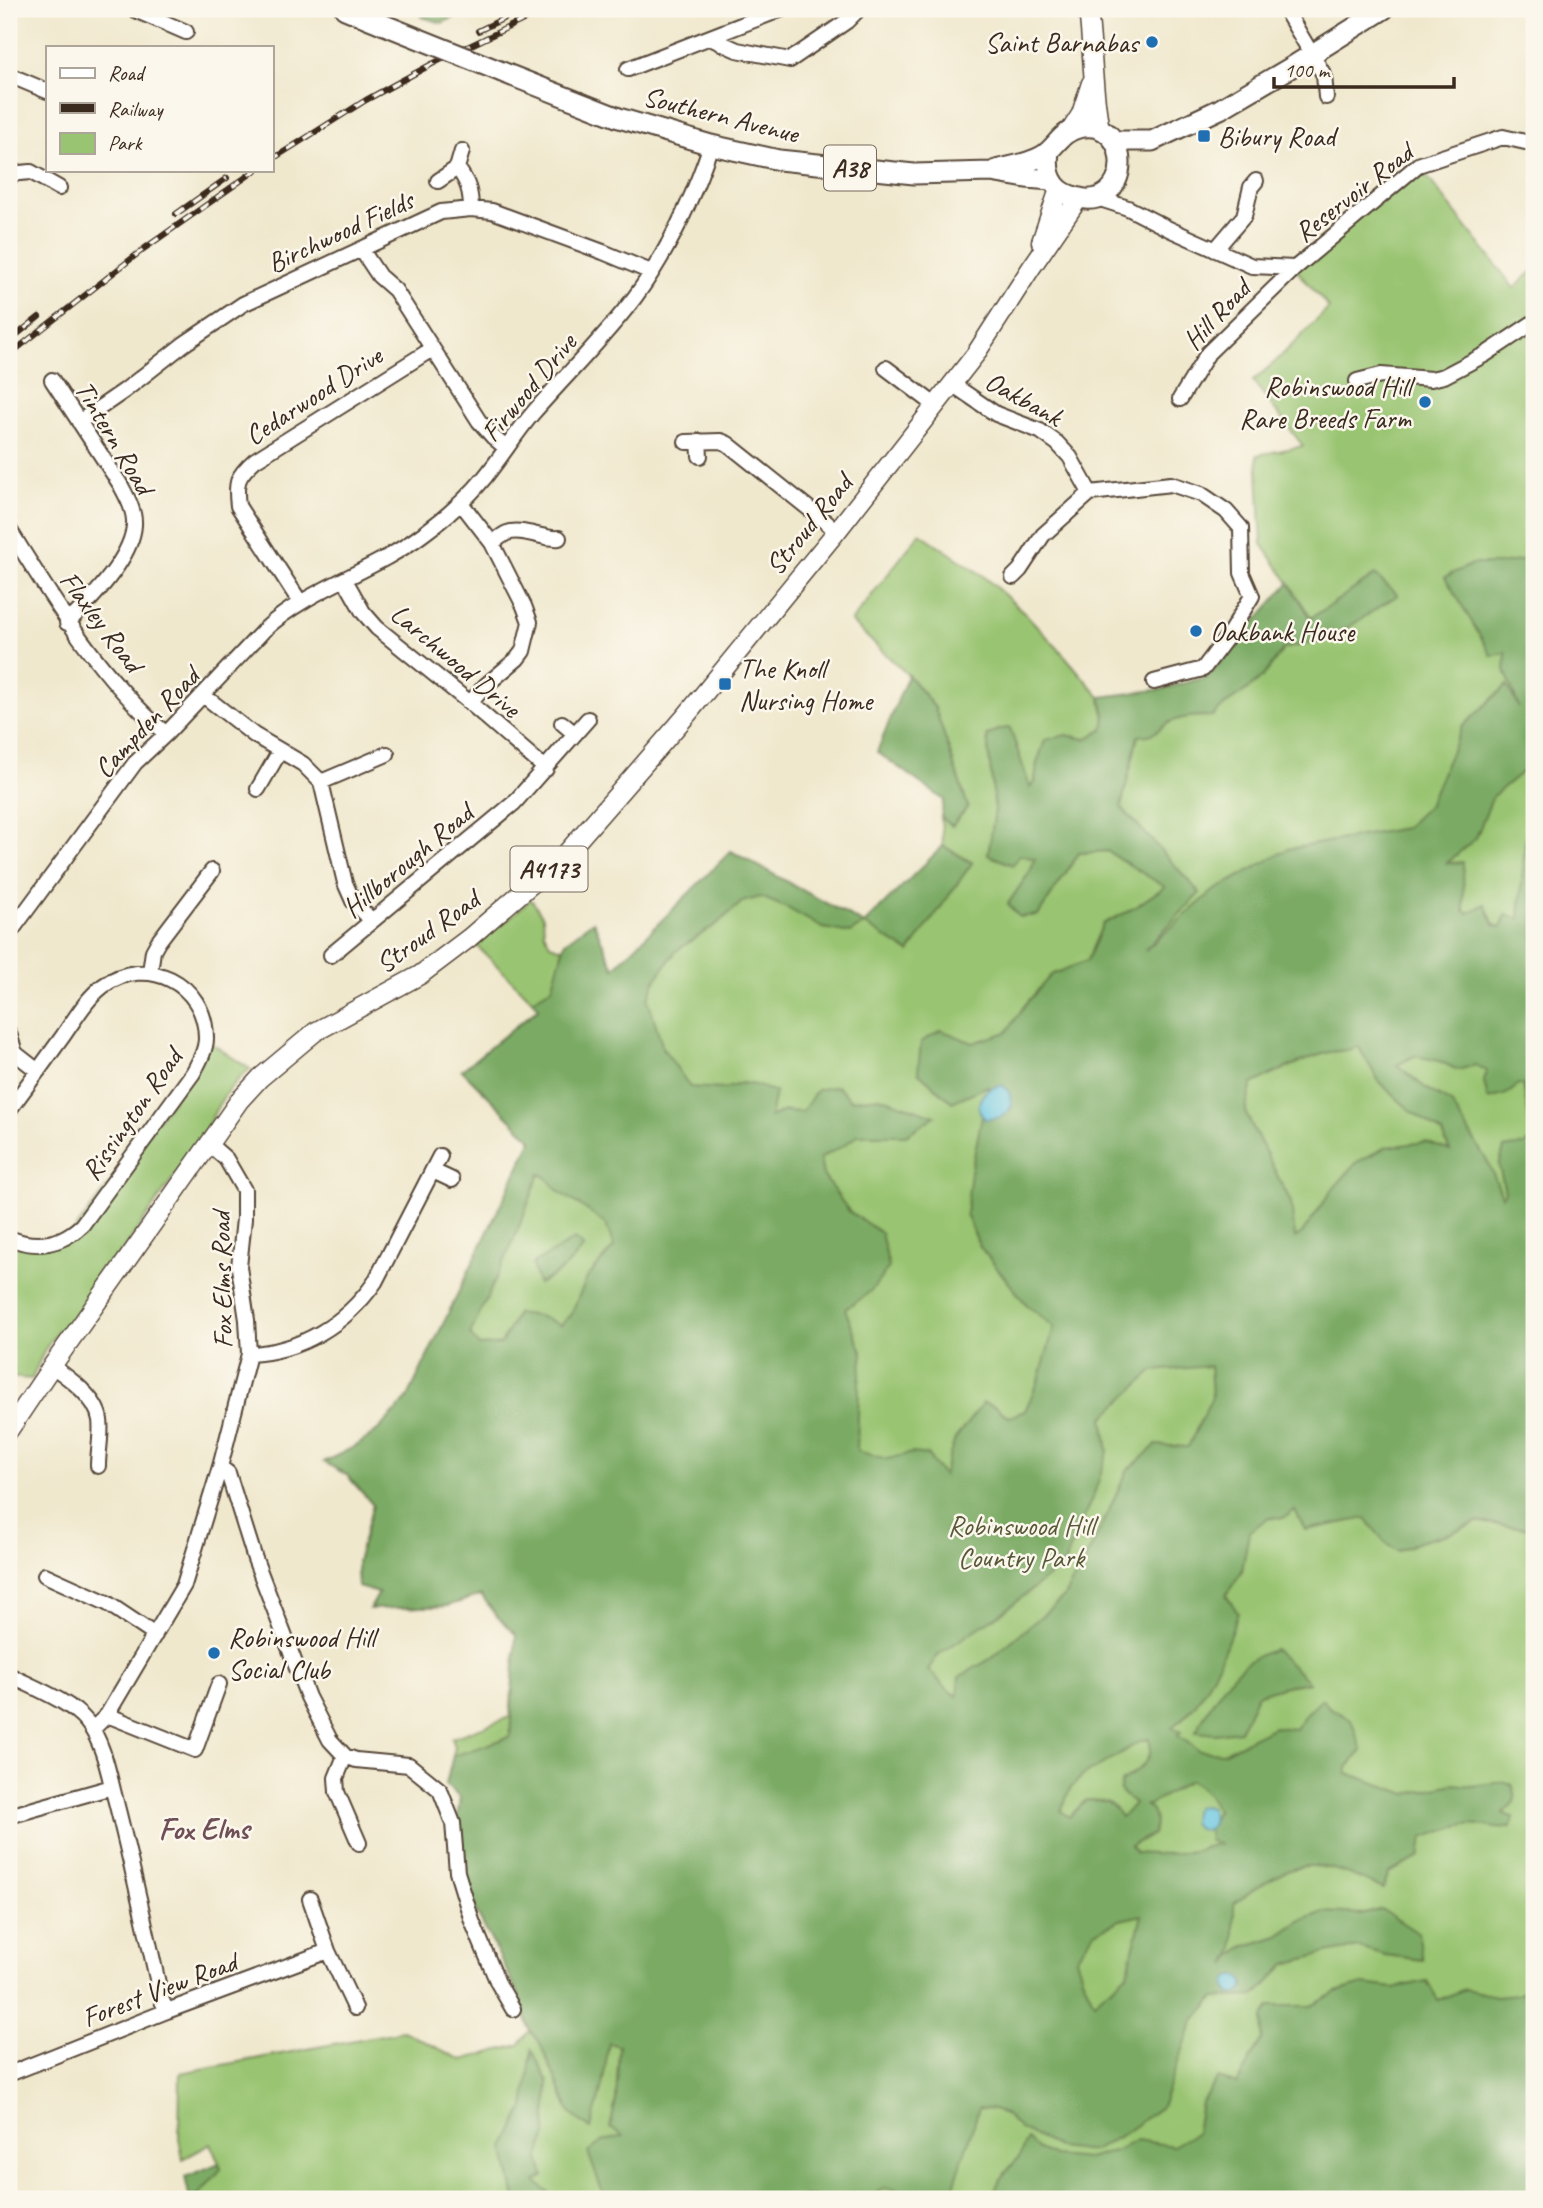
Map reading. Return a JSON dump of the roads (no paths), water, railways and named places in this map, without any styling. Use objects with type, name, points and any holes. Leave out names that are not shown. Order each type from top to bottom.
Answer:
[{"type":"highway","name":"Southern Avenue","points":[[345,9],[594,109],[710,145],[809,164],[914,174],[991,172]]},
{"type":"highway","points":[[1121,163],[1152,141],[1220,109],[1384,9]]},
{"type":"highway","points":[[1069,133],[1087,127],[1107,135],[1152,141]]},
{"type":"highway","name":"A38","points":[[991,172],[1035,160],[1049,152],[1055,142],[1069,133]]},
{"type":"highway","points":[[1088,198],[1108,192],[1120,174],[1119,151],[1107,135]]},
{"type":"highway","points":[[1049,152],[1048,171],[1055,184]]},
{"type":"highway","name":"A38","points":[[991,172],[1055,184],[1068,195],[1088,198]]},
{"type":"main road","points":[[1088,9],[1093,76],[1107,135]]},
{"type":"main road","points":[[1069,133],[1081,114],[1093,76]]},
{"type":"main road","name":"A4173","points":[[1031,268],[1044,234],[1055,184]]},
{"type":"main road","name":"A4173","points":[[1031,268],[1088,198]]},
{"type":"main road","name":"Stroud Road","points":[[9,1430],[14,1410],[52,1366],[239,1101],[260,1077],[315,1032],[420,975],[469,938],[564,856],[685,717],[837,531],[975,355],[1031,268]]},
{"type":"street","points":[[133,9],[186,32]]},
{"type":"street","points":[[628,69],[782,9]]},
{"type":"street","points":[[709,38],[737,50],[790,60],[847,21],[859,9]]},
{"type":"street","points":[[1285,9],[1324,75],[1326,97]]},
{"type":"street","points":[[9,75],[46,91]]},
{"type":"street","name":"Reservoir Road","points":[[1088,198],[1128,208],[1252,266],[1295,268],[1418,165],[1503,137],[1534,144]]},
{"type":"street","name":"Firwood Drive","points":[[306,599],[391,556],[412,542],[461,503],[485,478],[533,414],[635,296],[687,205],[710,145]]},
{"type":"street","points":[[438,181],[457,168],[462,151]]},
{"type":"street","points":[[457,168],[471,192],[471,209]]},
{"type":"street","points":[[12,174],[31,172],[59,188]]},
{"type":"street","points":[[1215,250],[1244,216],[1251,187],[1256,181]]},
{"type":"street","points":[[1115,185],[1128,208]]},
{"type":"street","name":"Birchwood Fields","points":[[79,422],[243,304],[441,212],[471,209],[507,216],[603,251],[651,272]]},
{"type":"street","points":[[361,249],[379,276],[394,290],[479,421],[493,438],[506,448]]},
{"type":"street","name":"Hill Road","points":[[1180,399],[1208,353],[1295,268]]},
{"type":"street","points":[[1365,374],[1431,379],[1444,376],[1494,349],[1534,322]]},
{"type":"street","name":"Cedarwood Drive","points":[[306,599],[238,506],[236,488],[241,472],[255,460],[432,349]]},
{"type":"street","points":[[886,368],[935,405]]},
{"type":"street","name":"Tintern Road","points":[[52,380],[120,484],[130,502],[135,522],[132,539],[120,559],[95,596],[67,623]]},
{"type":"street","name":"Oakbank","points":[[952,384],[996,414],[1040,431],[1057,443],[1070,457],[1090,493]]},
{"type":"street","points":[[695,446],[721,441],[728,444],[837,531]]},
{"type":"street","points":[[1011,578],[1020,570],[1043,534],[1090,493],[1171,484],[1201,494],[1226,511],[1241,528],[1242,573],[1252,596],[1203,670],[1154,682]]},
{"type":"street","points":[[461,503],[492,543],[524,606],[530,624],[523,651],[517,659],[485,686],[470,703]]},
{"type":"street","name":"Flaxley Road","points":[[9,529],[67,623],[136,705],[166,733]]},
{"type":"street","points":[[492,543],[508,533],[516,532],[555,539]]},
{"type":"street","name":"Larchwood Drive","points":[[345,580],[363,612],[377,628],[546,769]]},
{"type":"street","name":"Campden Road","points":[[9,934],[135,763],[264,629],[281,614],[306,599]]},
{"type":"street","points":[[203,695],[254,735],[303,764],[321,782],[345,883],[353,901],[370,920]]},
{"type":"street","points":[[546,769],[588,719]]},
{"type":"street","points":[[562,723],[575,734]]},
{"type":"street","points":[[258,789],[280,751]]},
{"type":"street","points":[[321,782],[387,754]]},
{"type":"street","name":"Hillborough Road","points":[[331,955],[514,803],[546,769]]},
{"type":"street","points":[[9,1110],[85,1005],[101,988],[116,978],[150,972],[153,951],[158,942],[212,871]]},
{"type":"street","name":"Rissington Road","points":[[9,1238],[38,1245],[71,1235],[82,1225],[193,1073],[202,1056],[206,1040],[201,1008],[191,993],[179,983],[167,976],[150,972]]},
{"type":"street","points":[[9,1033],[15,1053],[38,1071]]},
{"type":"street","name":"Fox Elms Road","points":[[93,1729],[107,1715],[184,1584],[220,1467],[249,1354],[239,1267],[244,1190],[226,1159],[209,1144]]},
{"type":"street","points":[[249,1354],[287,1349],[319,1335],[338,1322],[366,1295],[440,1156]]},
{"type":"street","points":[[433,1171],[453,1180]]},
{"type":"street","points":[[52,1366],[90,1399],[100,1419],[102,1460]]},
{"type":"street","points":[[220,1467],[228,1473],[255,1559],[309,1698],[330,1741],[345,1756],[356,1760],[409,1765],[440,1790],[453,1824],[457,1872],[472,1921],[498,1983],[513,2009]]},
{"type":"street","points":[[45,1575],[107,1603],[155,1635]]},
{"type":"street","points":[[9,1675],[66,1705],[82,1716],[93,1729],[112,1787],[162,2001],[167,2011]]},
{"type":"street","points":[[107,1715],[195,1750],[219,1684]]},
{"type":"street","points":[[345,1756],[336,1778],[337,1792],[359,1843]]},
{"type":"street","points":[[9,1816],[112,1787]]},
{"type":"street","points":[[310,1899],[328,1951],[355,2008]]},
{"type":"street","name":"Forest View Road","points":[[9,2074],[328,1951]]},
{"type":"water","points":[[1004,1086],[1009,1092],[1012,1105],[1002,1117],[985,1119],[979,1109],[980,1100],[987,1091]]},
{"type":"water","points":[[1196,1807],[1210,1808],[1212,1814],[1208,1831],[1198,1829],[1192,1823],[1193,1811]]},
{"type":"water","points":[[1235,1976],[1241,1979],[1244,1985],[1241,1991],[1235,1994],[1229,1991],[1226,1985],[1229,1979]]},
{"type":"railway","points":[[478,31],[523,9]]},
{"type":"railway","points":[[273,159],[366,100],[432,64],[546,9]]},
{"type":"railway","points":[[9,355],[145,248],[253,172]]},
{"type":"railway","points":[[176,214],[227,178]]},
{"type":"railway","points":[[9,341],[39,317]]},
{"type":"place","name":"Saint Barnabas","points":[[1152,42]]},
{"type":"place","name":"Bibury Road","points":[[1204,136]]},
{"type":"place","name":"Robinswood Hill Rare Breeds Farm","points":[[1425,402]]},
{"type":"place","name":"Oakbank House","points":[[1196,631]]},
{"type":"place","name":"The Knoll Nursing Home","points":[[725,684]]},
{"type":"place","name":"Robinswood Hill Social Club","points":[[214,1653]]},
{"type":"district","name":"Fox Elms","points":[[204,1829]]},
{"type":"park label","name":"Robinswood Hill Country Park","points":[[1021,1541]]}]
